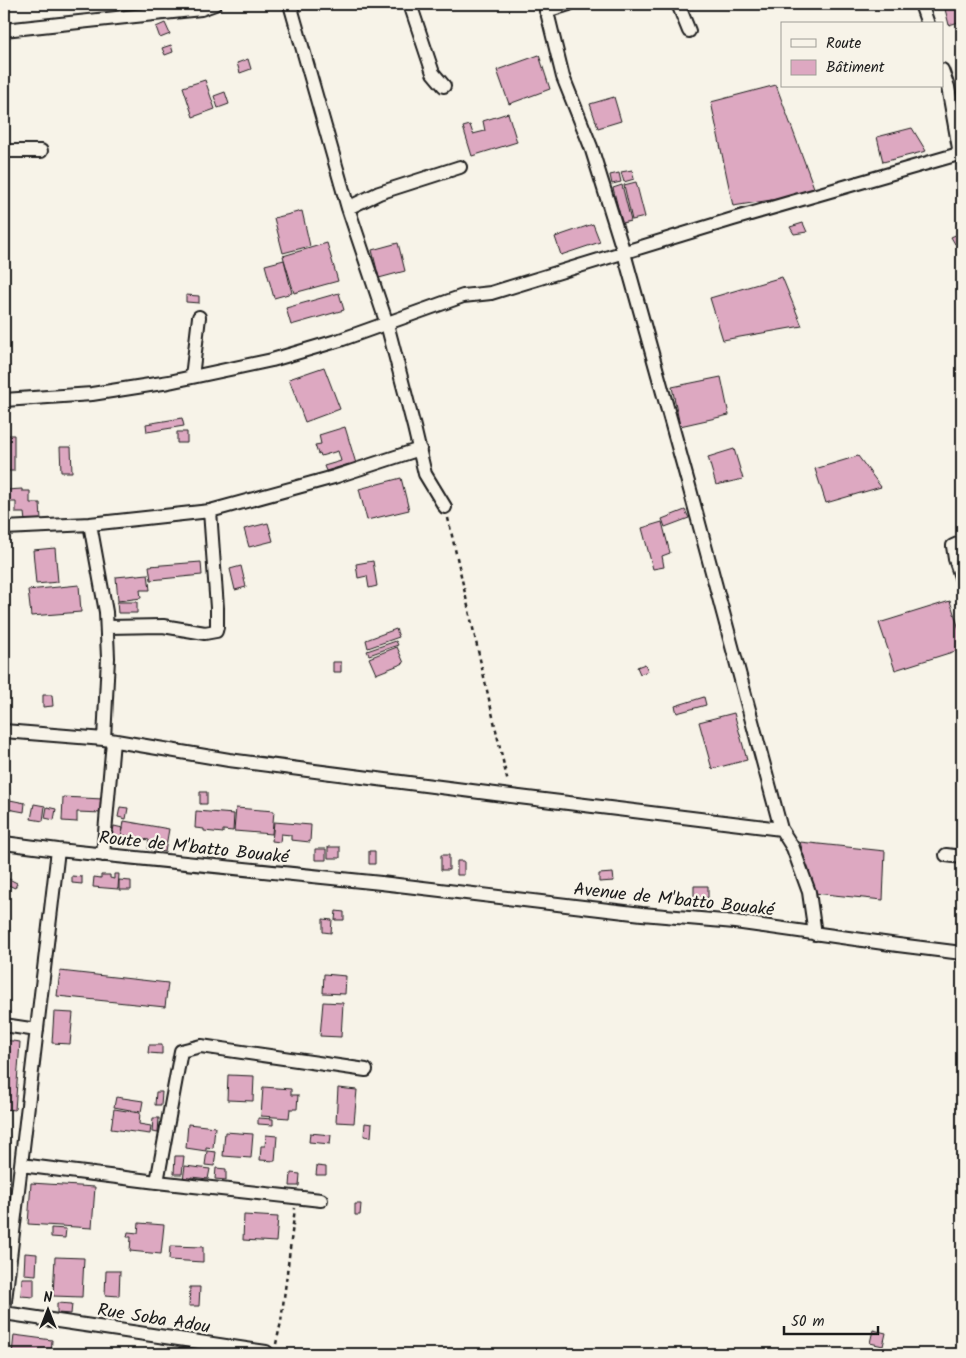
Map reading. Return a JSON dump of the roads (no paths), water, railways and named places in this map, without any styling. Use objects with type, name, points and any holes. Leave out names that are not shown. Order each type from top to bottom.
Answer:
[{"type":"street","points":[[4,30],[201,9],[215,4]]},
{"type":"street","points":[[290,4],[348,208],[386,324],[425,474],[445,507]]},
{"type":"street","points":[[410,4],[433,73],[444,86]]},
{"type":"street","points":[[569,4],[545,8],[563,77],[591,147],[624,253],[692,496],[781,829],[793,848],[809,892],[815,934]]},
{"type":"street","points":[[678,4],[689,31]]},
{"type":"street","points":[[921,4],[927,22]]},
{"type":"street","points":[[4,400],[92,394],[169,382],[272,360],[340,340],[463,296],[491,293],[734,219],[962,155],[944,76]]},
{"type":"street","points":[[4,151],[41,151]]},
{"type":"street","points":[[348,208],[379,193],[460,167]]},
{"type":"street","points":[[192,377],[199,317]]},
{"type":"street","points":[[4,528],[90,524],[210,511],[334,477],[420,449]]},
{"type":"street","points":[[107,628],[163,626],[205,633],[216,631],[217,608],[210,511]]},
{"type":"street","points":[[90,524],[106,612],[107,628],[107,693],[104,717],[108,740],[103,855]]},
{"type":"street","points":[[962,542],[953,546],[962,580]]},
{"type":"street","points":[[4,731],[108,740],[229,760],[781,829]]},
{"type":"street","name":"Route de M'batto Bouaké","points":[[4,843],[381,883]]},
{"type":"street","points":[[4,1309],[58,850]]},
{"type":"street","points":[[946,855],[962,857]]},
{"type":"street","name":"Avenue de M'batto Bouaké","points":[[381,883],[642,914],[734,922],[962,953]]},
{"type":"street","points":[[4,1025],[37,1030]]},
{"type":"street","points":[[157,1182],[181,1051],[201,1046],[366,1070]]},
{"type":"street","points":[[21,1165],[321,1200]]},
{"type":"street","name":"Rue Soba Adou","points":[[4,1313],[266,1352],[271,1350]]}]
